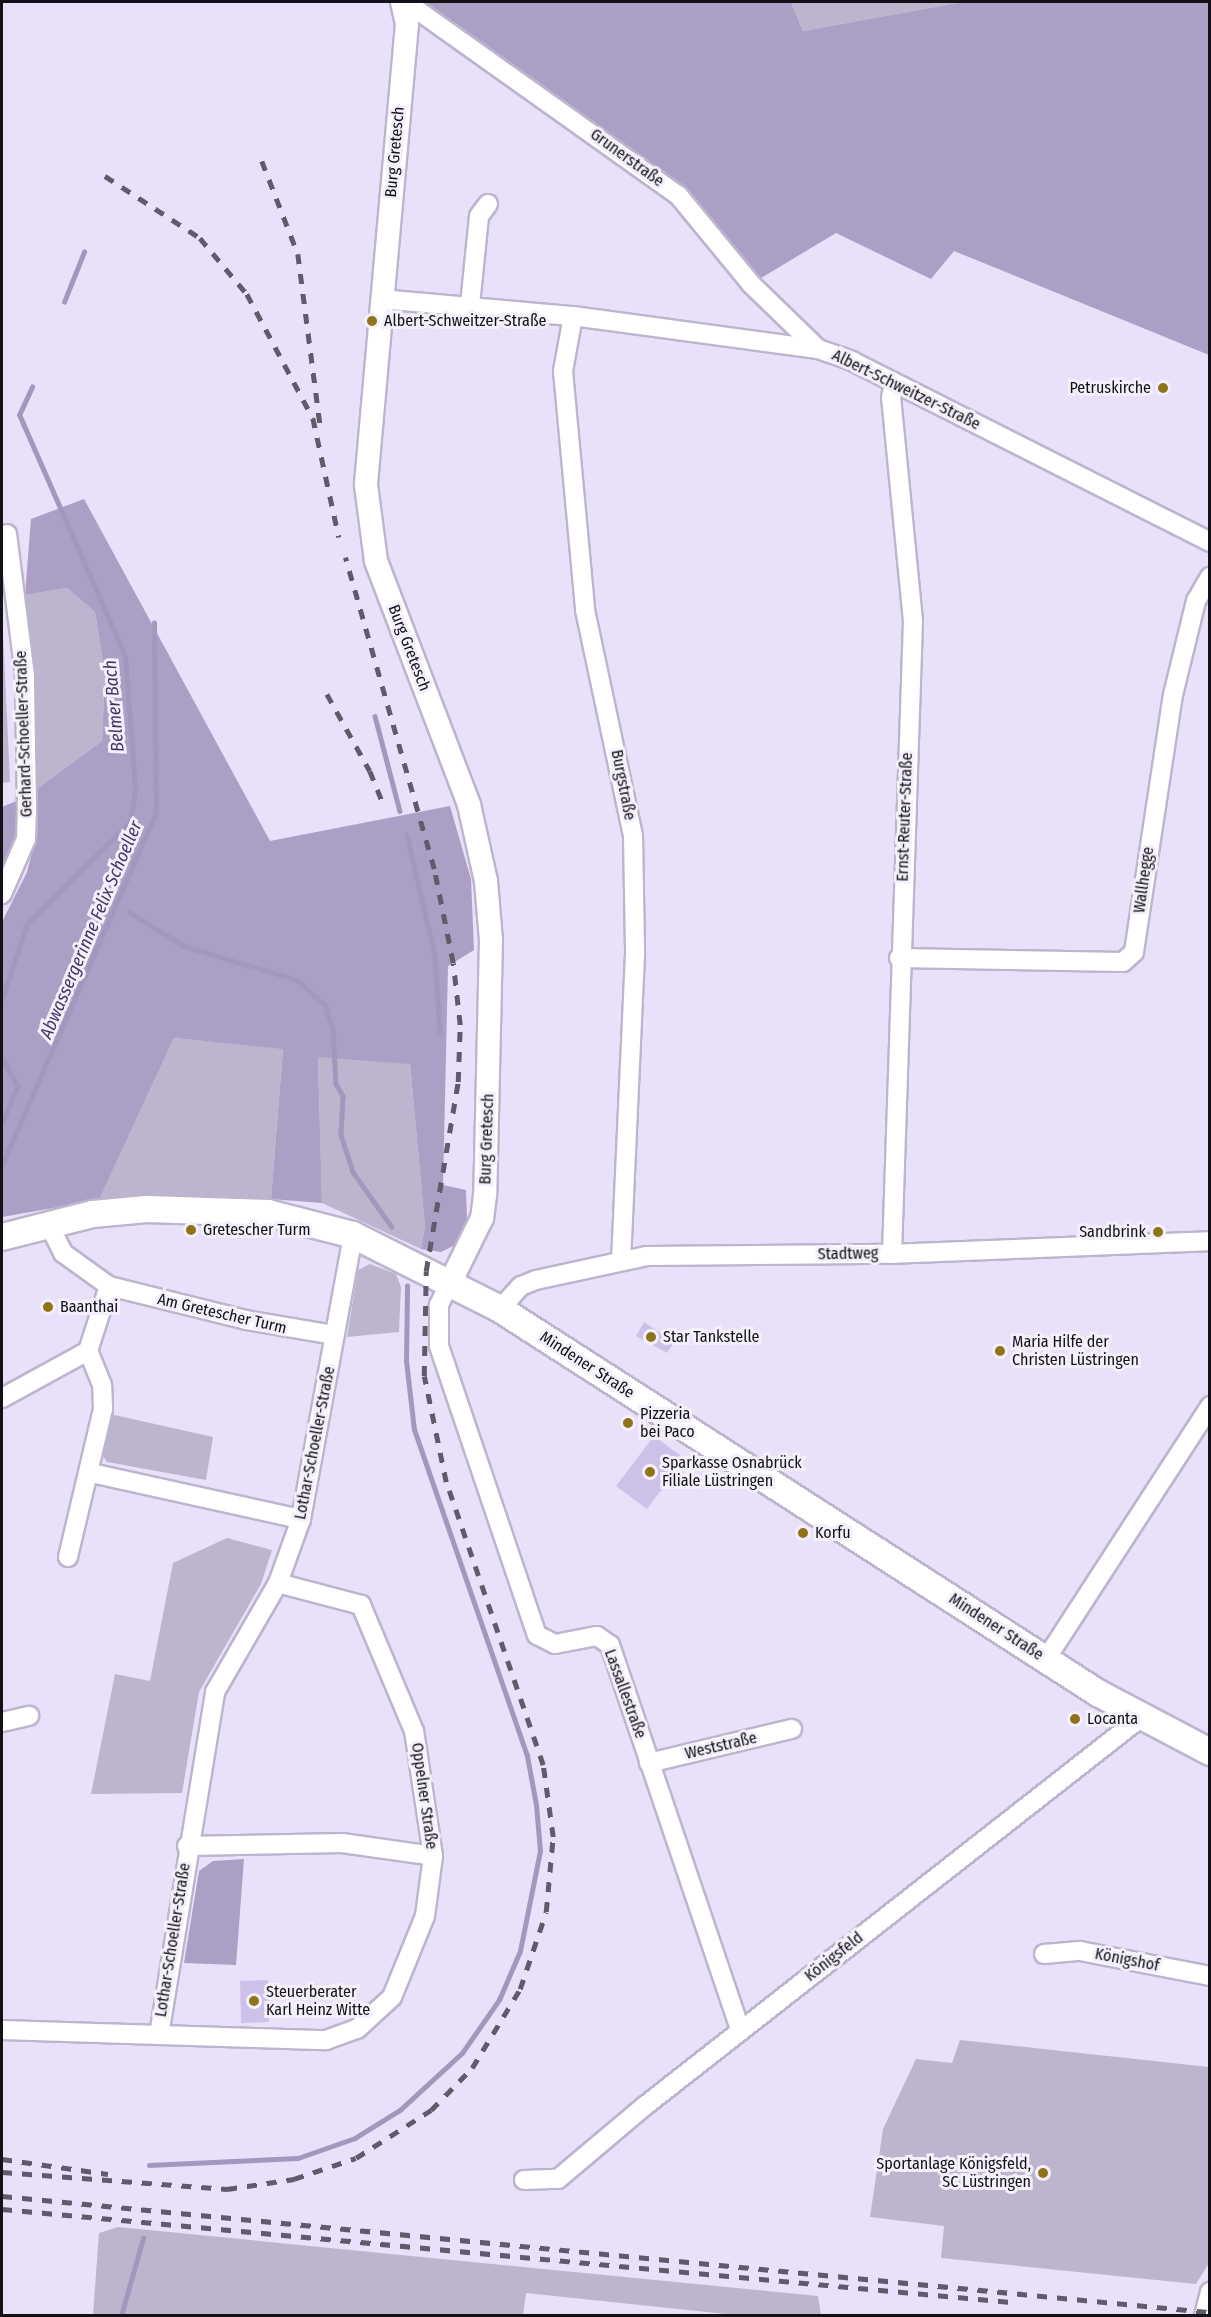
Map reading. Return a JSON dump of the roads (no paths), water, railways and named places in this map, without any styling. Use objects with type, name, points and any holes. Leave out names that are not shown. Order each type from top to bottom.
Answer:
[{"type":"main road","name":"Mindener Straße","points":[[2,1237],[48,1223],[135,1210],[196,1209],[268,1214],[353,1235],[500,1309],[1139,1719],[1209,1752]]},
{"type":"street","name":"Burg Gretesch","points":[[404,2],[407,24],[367,475],[372,542],[469,806],[486,881],[491,940],[485,1195],[482,1218],[450,1283]]},
{"type":"street","name":"Grunerstraße","points":[[404,2],[508,72],[678,195],[751,284],[819,349]]},
{"type":"street","points":[[470,305],[479,216],[488,204]]},
{"type":"street","name":"Albert-Schweitzer-Straße","points":[[381,299],[573,315],[819,349],[894,382],[1209,542]]},
{"type":"street","name":"Burgstraße","points":[[573,315],[563,371],[585,609],[633,835],[635,954],[621,1260]]},
{"type":"street","name":"Ernst-Reuter-Straße","points":[[892,1254],[899,958],[913,621],[891,398],[894,382]]},
{"type":"street","name":"Gerhard-Schoeller-Straße","points":[[2,894],[26,839],[27,803],[25,675],[7,534]]},
{"type":"street","name":"Wallhegge","points":[[899,958],[1123,962],[1134,952],[1173,695],[1196,601],[1209,577]]},
{"type":"street","name":"Am Gretescher Turm","points":[[48,1223],[63,1253],[109,1286],[293,1330],[335,1335]]},
{"type":"street","name":"Lothar-Schoeller-Straße","points":[[159,2035],[187,1845],[215,1692],[278,1583],[301,1519],[353,1235]]},
{"type":"street","name":"Stadtweg","points":[[500,1309],[520,1286],[621,1260],[892,1254],[1209,1241]]},
{"type":"street","name":"Lassallestraße","points":[[450,1283],[439,1305],[440,1346],[537,1635],[555,1644],[597,1636],[610,1645],[740,2030]]},
{"type":"street","points":[[68,1557],[91,1473],[103,1409],[102,1385],[88,1351],[109,1286]]},
{"type":"street","points":[[2,1398],[88,1351]]},
{"type":"street","points":[[1046,1659],[1209,1406]]},
{"type":"street","points":[[91,1473],[301,1519]]},
{"type":"street","name":"Oppelner Straße","points":[[2,2030],[326,2040],[357,2029],[392,1997],[415,1949],[425,1916],[433,1856],[414,1731],[361,1605],[278,1583]]},
{"type":"street","points":[[2,1722],[29,1716]]},
{"type":"street","name":"Königsfeld","points":[[524,2180],[558,2179],[740,2030],[1139,1719]]},
{"type":"street","name":"Weststraße","points":[[649,1763],[792,1730]]},
{"type":"street","name":"Lothar-Schoeller-Straße","points":[[187,1845],[342,1844],[433,1856]]},
{"type":"street","name":"Königshof","points":[[1044,1954],[1080,1952],[1209,1976]]},
{"type":"street","points":[[1204,2316],[1209,2292]]},
{"type":"waterway","name":"Belmer Bach","points":[[64,302],[84,252]]},
{"type":"waterway","name":"Belmer Bach","points":[[2,999],[27,924],[130,822],[135,789],[125,656],[19,415],[32,387]]},
{"type":"waterway","name":"Abwassergerinne Felix Schoeller","points":[[2,1165],[156,813],[154,623]]},
{"type":"waterway","points":[[375,716],[400,811]]},
{"type":"waterway","points":[[407,835],[435,955],[440,1032]]},
{"type":"waterway","points":[[129,912],[184,946],[297,980],[325,1005],[333,1030],[336,1084],[343,1096],[341,1135],[353,1172],[392,1227]]},
{"type":"waterway","name":"Belmer Bach","points":[[2,1057],[18,1086],[2,1124]]},
{"type":"waterway","points":[[149,2165],[298,2158],[355,2138],[400,2110],[462,2053],[499,2000],[520,1951],[540,1851],[536,1805],[527,1756],[414,1430],[406,1361],[407,1286]]},
{"type":"waterway","points":[[121,2316],[143,2238]]},
{"type":"railway","points":[[262,161],[298,254],[320,424]]},
{"type":"railway","points":[[105,176],[200,238],[247,294],[313,418],[339,537]]},
{"type":"railway","points":[[2,2172],[227,2189],[294,2179],[356,2158],[431,2110],[472,2068],[520,1989],[546,1912],[553,1837],[543,1765],[446,1482],[424,1376],[426,1271],[458,1082],[460,1025],[453,963],[434,869],[345,557]]},
{"type":"railway","points":[[327,694],[370,771],[385,808]]},
{"type":"railway","points":[[2,2159],[108,2174]]},
{"type":"railway","points":[[2,2196],[1210,2312]]},
{"type":"railway","points":[[2,2209],[1011,2302]]},
{"type":"place","name":"Albert-Schweitzer-Straße","points":[[372,321]]},
{"type":"place","name":"Petruskirche","points":[[1163,388]]},
{"type":"place","name":"Gretescher Turm","points":[[191,1230]]},
{"type":"place","name":"Sandbrink","points":[[1158,1232]]},
{"type":"place","name":"Baanthai","points":[[48,1307]]},
{"type":"place","name":"Star Tankstelle","points":[[651,1337]]},
{"type":"place","name":"Maria Hilfe der Christen Lüstringen","points":[[1000,1351]]},
{"type":"place","name":"Pizzeria bei Paco","points":[[628,1423]]},
{"type":"place","name":"Sparkasse Osnabrück Filiale Lüstringen","points":[[650,1472]]},
{"type":"place","name":"Korfu","points":[[803,1533]]},
{"type":"place","name":"Locanta","points":[[1075,1719]]},
{"type":"place","name":"Steuerberater Karl Heinz Witte","points":[[254,2001]]},
{"type":"place","name":"Sportanlage Königsfeld, SC Lüstringen","points":[[1043,2173]]}]
